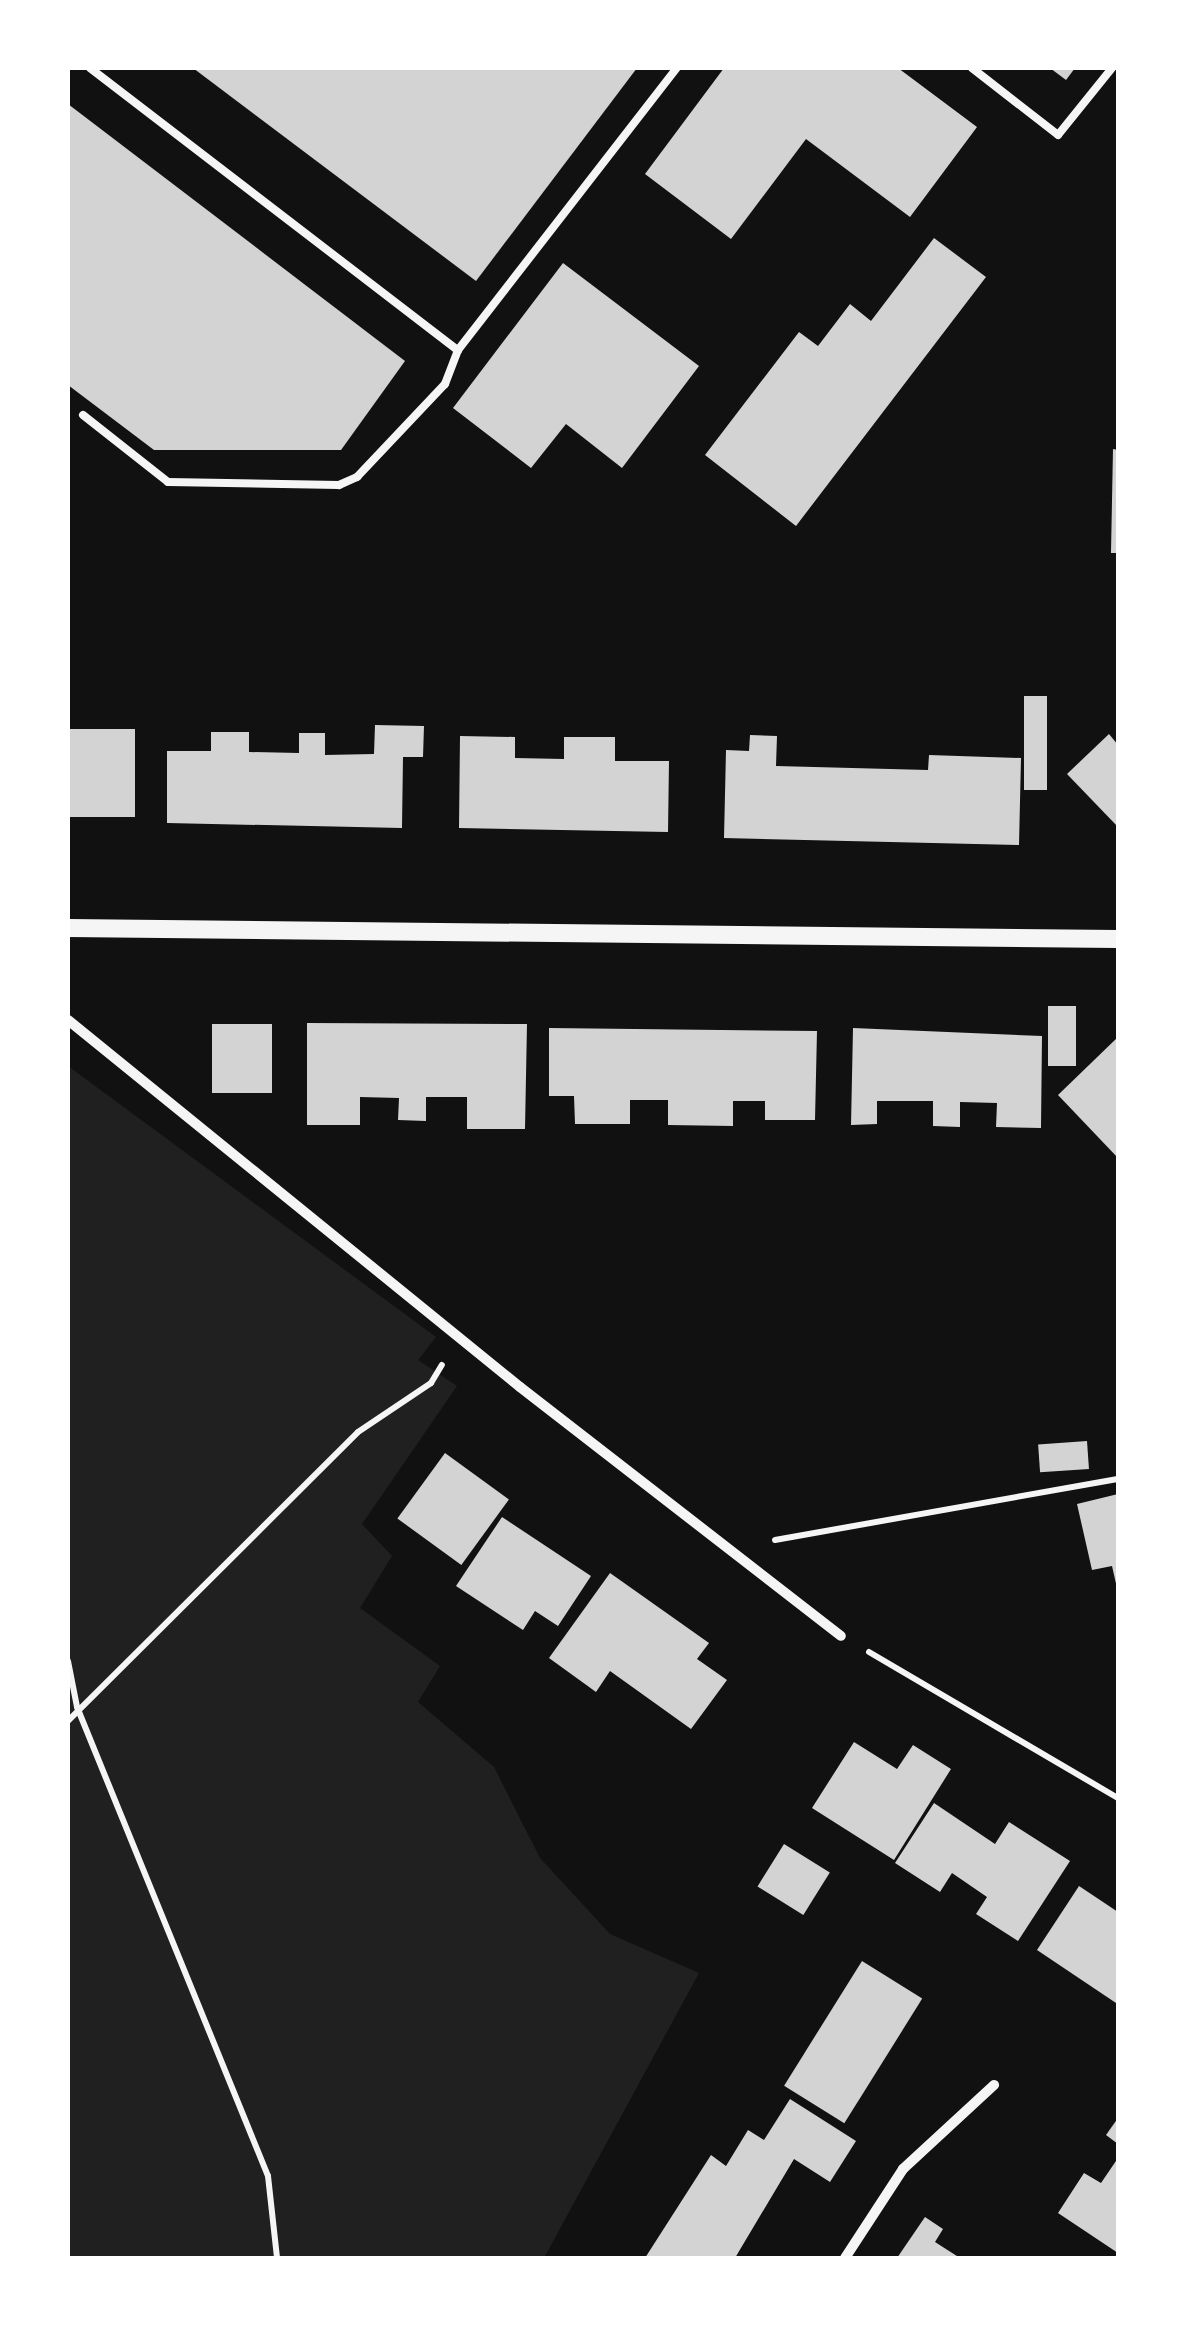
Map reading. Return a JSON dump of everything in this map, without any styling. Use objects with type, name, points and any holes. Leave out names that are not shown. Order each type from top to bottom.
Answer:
[{"type":"street","points":[[68,928],[1118,939]]},
{"type":"street","points":[[68,1020],[460,1338],[841,1636]]},
{"type":"street","points":[[844,2258],[903,2169],[994,2085]]},
{"type":"lane","points":[[90,68],[458,350]]},
{"type":"lane","points":[[84,415],[168,482],[338,486],[356,478],[444,384],[458,350],[677,68]]},
{"type":"lane","points":[[972,68],[1058,135],[1112,68]]},
{"type":"path","points":[[68,1721],[77,1707],[358,1432],[431,1383],[460,1338]]},
{"type":"path","points":[[728,1548],[1118,1479]]},
{"type":"path","points":[[841,1636],[1118,1798]]},
{"type":"path","points":[[68,1661],[77,1707],[268,2176],[276,2258]]},
{"type":"shaded area","points":[[68,1066],[436,1337],[418,1360],[457,1386],[362,1524],[392,1556],[360,1608],[440,1666],[418,1702],[494,1767],[540,1858],[610,1934],[699,1973],[544,2258],[68,2258]]},
{"type":"building","points":[[193,68],[637,68],[476,281]]},
{"type":"building","points":[[724,68],[898,68],[977,127],[910,217],[806,139],[731,239],[645,174]]},
{"type":"building","points":[[1050,68],[1075,68],[1066,80]]},
{"type":"building","points":[[68,104],[405,361],[341,450],[154,450],[68,385]]},
{"type":"building","points":[[934,238],[986,277],[796,526],[705,455],[799,332],[818,346],[850,304],[871,321]]},
{"type":"building","points":[[563,263],[699,366],[622,468],[566,424],[531,468],[453,408]]},
{"type":"building","points":[[1113,449],[1118,450],[1118,553],[1111,553]]},
{"type":"building","points":[[1024,696],[1047,696],[1047,790],[1024,790]]},
{"type":"building","points":[[375,725],[424,726],[423,757],[403,757],[402,828],[167,823],[167,751],[211,751],[211,732],[249,732],[249,752],[299,753],[299,733],[325,733],[325,755],[374,754]]},
{"type":"building","points":[[68,729],[135,729],[135,817],[68,817]]},
{"type":"building","points":[[1109,734],[1118,745],[1118,827],[1067,774]]},
{"type":"building","points":[[750,735],[777,736],[776,766],[928,770],[929,755],[1021,758],[1019,845],[724,838],[726,750],[749,751]]},
{"type":"building","points":[[460,736],[515,737],[515,758],[564,759],[564,737],[615,737],[615,761],[669,761],[668,832],[459,828]]},
{"type":"building","points":[[1048,1006],[1076,1006],[1076,1066],[1048,1066]]},
{"type":"building","points":[[307,1023],[527,1024],[525,1129],[467,1129],[467,1097],[426,1097],[426,1121],[398,1120],[399,1098],[360,1097],[360,1125],[307,1125]]},
{"type":"building","points":[[212,1024],[272,1024],[272,1093],[212,1093]]},
{"type":"building","points":[[549,1028],[817,1031],[815,1120],[765,1120],[765,1101],[733,1101],[733,1126],[668,1125],[668,1100],[630,1100],[630,1124],[575,1124],[574,1096],[549,1096]]},
{"type":"building","points":[[853,1028],[1042,1036],[1041,1128],[996,1127],[997,1103],[960,1102],[960,1127],[933,1126],[933,1101],[877,1101],[877,1124],[851,1125]]},
{"type":"building","points":[[1118,1037],[1118,1158],[1058,1095]]},
{"type":"building","points":[[1087,1441],[1089,1469],[1040,1472],[1038,1444]]},
{"type":"building","points":[[445,1453],[509,1499],[461,1565],[397,1519]]},
{"type":"building","points":[[1118,1494],[1117,1588],[1112,1566],[1092,1570],[1077,1504]]},
{"type":"building","points":[[502,1517],[591,1576],[558,1626],[535,1611],[523,1630],[456,1586]]},
{"type":"building","points":[[610,1573],[709,1643],[697,1659],[727,1680],[691,1729],[610,1671],[596,1692],[549,1658]]},
{"type":"building","points":[[854,1742],[897,1769],[913,1745],[951,1769],[894,1860],[812,1808]]},
{"type":"building","points":[[934,1803],[995,1844],[1009,1822],[1070,1861],[1018,1941],[976,1914],[987,1897],[952,1873],[940,1892],[895,1863]]},
{"type":"building","points":[[784,1844],[830,1873],[803,1915],[758,1886]]},
{"type":"building","points":[[1079,1886],[1118,1912],[1116,2003],[1037,1950]]},
{"type":"building","points":[[862,1961],[922,1999],[844,2123],[784,2086]]},
{"type":"building","points":[[790,2099],[856,2141],[830,2182],[794,2159],[735,2258],[645,2258],[711,2155],[726,2166],[748,2130],[764,2140]]},
{"type":"building","points":[[1118,2118],[1118,2144],[1106,2135]]},
{"type":"building","points":[[1118,2158],[1118,2253],[1058,2213],[1084,2173],[1101,2183]]},
{"type":"building","points":[[925,2217],[943,2229],[935,2242],[960,2258],[897,2258]]}]
